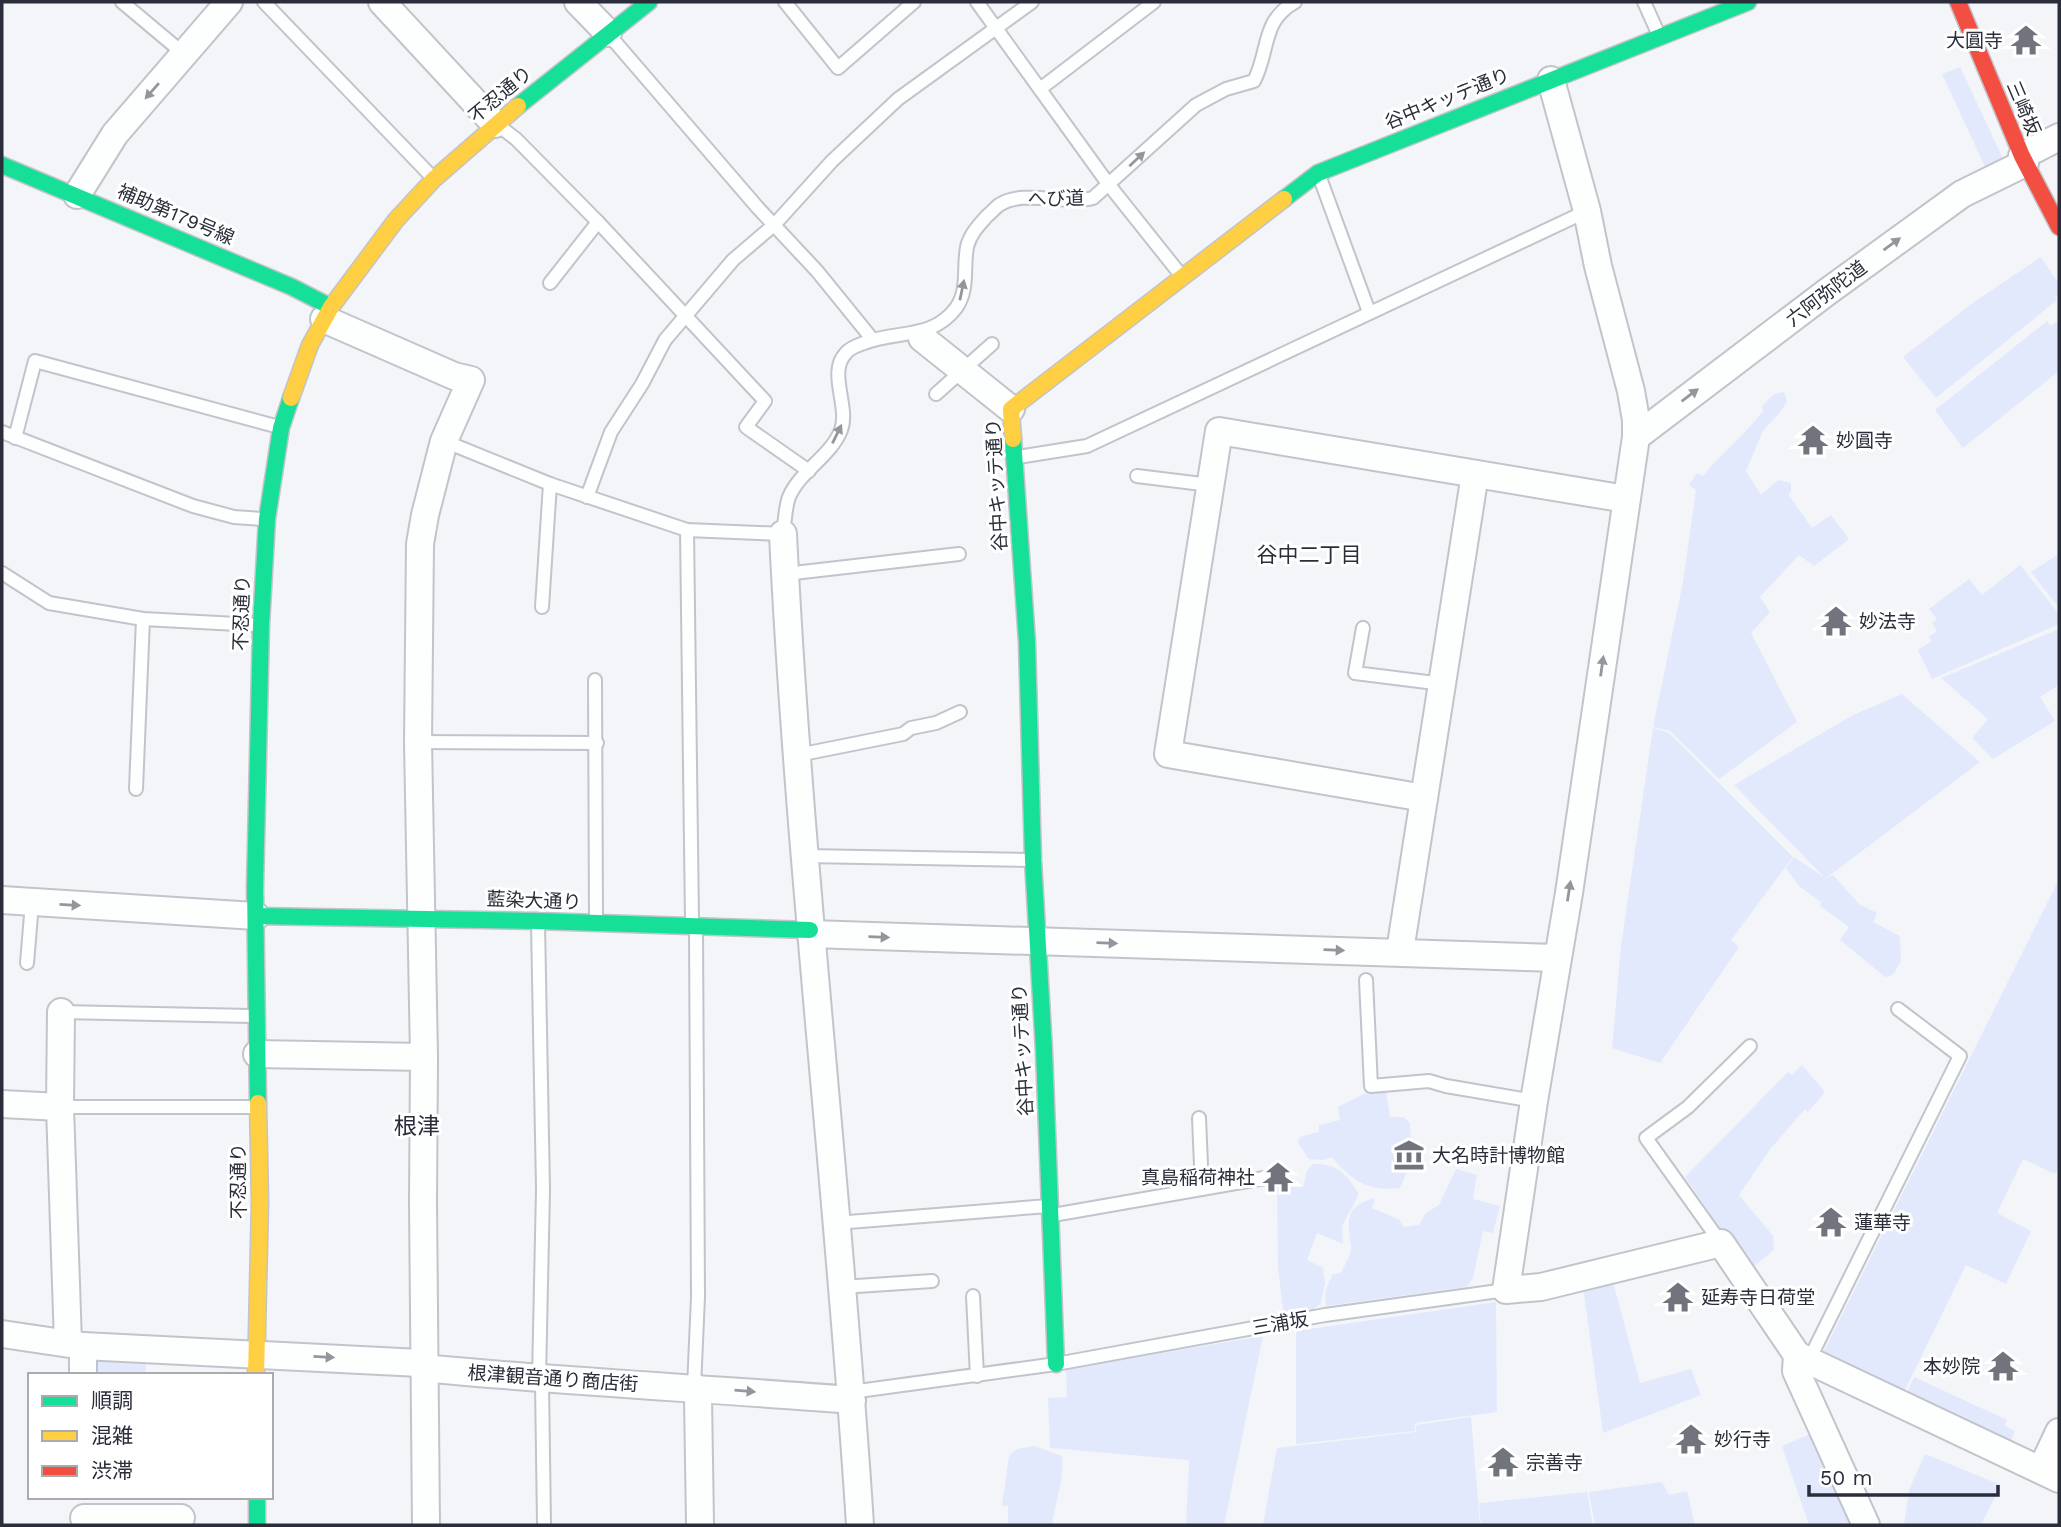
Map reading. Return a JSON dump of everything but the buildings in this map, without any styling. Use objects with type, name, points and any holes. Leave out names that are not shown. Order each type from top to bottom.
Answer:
[{"type":"street","points":[[77,195],[115,134],[229,2]]},
{"type":"street","points":[[382,2],[495,124]]},
{"type":"street","points":[[578,2],[608,33]]},
{"type":"street","name":"不忍通り","points":[[256,1364],[260,1202],[256,916],[261,625],[267,519],[282,428],[310,345],[328,313],[396,220],[434,179],[495,124],[649,2]]},
{"type":"street","name":"谷中キッテ通り","points":[[1056,1364],[1044,1051],[1033,860],[1027,642],[1011,409],[1318,173],[1748,2]]},
{"type":"street","name":"三崎坂","points":[[1958,2],[2023,160],[2059,227]]},
{"type":"street","points":[[1551,80],[1587,211],[1598,267],[1631,391],[1636,437],[1569,893],[1556,958],[1506,1290],[1541,1287],[1721,1244],[1802,1359],[2050,1474],[2059,1432]]},
{"type":"street","name":"六阿弥陀道","points":[[1636,437],[1816,300],[1962,194],[2059,137]]},
{"type":"street","name":"補助第179号線","points":[[2,165],[292,287],[328,313]]},
{"type":"street","points":[[328,313],[454,376],[471,380],[444,441],[420,544],[418,742],[424,1057],[426,1525]]},
{"type":"street","points":[[919,336],[1011,409]]},
{"type":"street","points":[[1424,798],[1168,754],[1219,431],[1626,499]]},
{"type":"street","points":[[1400,951],[1475,474]]},
{"type":"street","points":[[783,534],[805,856],[860,1525]]},
{"type":"street","points":[[2,900],[256,916]]},
{"type":"street","name":"藍染大通り","points":[[256,916],[538,921],[811,932]]},
{"type":"street","points":[[811,932],[1556,958]]},
{"type":"street","points":[[61,1012],[60,1107],[75,1345],[82,1373]]},
{"type":"street","points":[[257,1054],[424,1057]]},
{"type":"street","points":[[2,1104],[60,1107]]},
{"type":"street","name":"根津観音通り商店街","points":[[2,1335],[256,1364],[420,1363],[426,1368],[539,1379],[851,1396]]},
{"type":"street","points":[[1802,1359],[1796,1371],[1801,1384],[1866,1525]]},
{"type":"street","points":[[694,1387],[698,1396],[701,1525]]},
{"type":"street","points":[[257,1499],[257,1525]]},
{"type":"street","points":[[83,1513],[181,1518]]},
{"type":"lane","points":[[122,2],[184,54]]},
{"type":"lane","points":[[264,2],[434,179]]},
{"type":"lane","points":[[785,2],[838,68],[914,2]]},
{"type":"lane","points":[[977,2],[1109,185],[1183,278]]},
{"type":"lane","points":[[587,497],[611,432],[642,384],[665,340],[733,260],[775,223],[870,124],[898,99],[1032,2]]},
{"type":"lane","points":[[1040,89],[1154,2]]},
{"type":"lane","name":"へび道","points":[[783,534],[789,497],[841,431],[843,421],[839,363],[846,351],[873,340],[919,336],[936,327],[953,312],[962,299],[967,246],[973,233],[999,205],[1019,199],[1081,201],[1093,198],[1196,105],[1226,89],[1254,81],[1272,23],[1279,11],[1295,2]]},
{"type":"lane","points":[[1644,2],[1660,37]]},
{"type":"lane","points":[[608,33],[758,208],[775,223],[873,340]]},
{"type":"lane","points":[[495,124],[516,139],[598,222],[765,401],[746,427],[809,471]]},
{"type":"lane","points":[[1318,173],[1369,312]]},
{"type":"lane","points":[[1014,457],[1087,446],[1587,211]]},
{"type":"lane","points":[[550,284],[598,222]]},
{"type":"lane","points":[[936,394],[992,344]]},
{"type":"lane","points":[[15,438],[34,362],[282,428]]},
{"type":"lane","points":[[2,432],[193,506],[234,517],[267,519]]},
{"type":"lane","points":[[444,441],[550,484],[687,530],[783,534]]},
{"type":"lane","points":[[1137,476],[1210,485]]},
{"type":"lane","points":[[542,607],[550,484]]},
{"type":"lane","points":[[687,530],[698,1297],[694,1387]]},
{"type":"lane","points":[[785,574],[958,554]]},
{"type":"lane","points":[[2,573],[49,603],[143,619],[261,625]]},
{"type":"lane","points":[[136,789],[143,619]]},
{"type":"lane","points":[[1363,628],[1355,673],[1443,684]]},
{"type":"lane","points":[[595,680],[596,923]]},
{"type":"lane","points":[[798,755],[903,734],[911,728],[936,723],[960,712]]},
{"type":"lane","points":[[418,742],[597,743]]},
{"type":"lane","points":[[805,856],[1033,860]]},
{"type":"lane","points":[[27,963],[32,903]]},
{"type":"lane","points":[[538,921],[543,1189],[539,1379],[542,1384],[544,1525]]},
{"type":"lane","points":[[1366,979],[1371,1086],[1429,1081],[1534,1101]]},
{"type":"lane","points":[[1802,1359],[1960,1056],[1898,1009]]},
{"type":"lane","points":[[61,1012],[256,1016]]},
{"type":"lane","points":[[1721,1244],[1646,1138],[1688,1107],[1750,1046]]},
{"type":"lane","points":[[60,1107],[258,1107]]},
{"type":"lane","points":[[1199,1118],[1202,1189]]},
{"type":"lane","points":[[836,1223],[1049,1211],[1270,1177]]},
{"type":"lane","points":[[841,1287],[932,1281]]},
{"type":"lane","name":"三浦坂","points":[[851,1396],[1056,1364],[1325,1315],[1506,1290]]},
{"type":"lane","points":[[973,1296],[977,1376]]},
{"type":"shaded area","points":[[1960,67],[2005,163],[1987,171],[1942,74]]},
{"type":"shaded area","points":[[2041,257],[2059,284],[2059,294],[2055,297],[2057,300],[1936,398],[1903,357],[1974,302]]},
{"type":"shaded area","points":[[2059,320],[2059,371],[1963,448],[1935,410],[2047,321],[2051,326]]},
{"type":"shaded area","points":[[1784,392],[1787,401],[1763,431],[1746,471],[1761,495],[1778,480],[1791,483],[1791,492],[1788,494],[1812,528],[1831,515],[1849,539],[1814,566],[1799,555],[1760,597],[1770,612],[1751,633],[1797,722],[1719,779],[1670,731],[1653,727],[1683,582],[1696,490],[1689,485],[1697,473],[1703,476],[1749,428],[1763,411],[1762,406],[1774,394]]},
{"type":"shaded area","points":[[2059,554],[2059,608],[2031,572]]},
{"type":"shaded area","points":[[2020,565],[2059,614],[2059,624],[1932,679],[1918,650],[1932,641],[1929,637],[1937,631],[1932,623],[1937,619],[1929,609],[1969,579],[1982,595]]},
{"type":"shaded area","points":[[2059,629],[2059,685],[2040,697],[2055,721],[1993,759],[1972,738],[1988,719],[1941,678]]},
{"type":"shaded area","points":[[1902,694],[1980,762],[1825,879],[1833,875],[1859,904],[1877,913],[1873,922],[1900,936],[1901,961],[1893,975],[1885,977],[1840,940],[1849,927],[1820,906],[1821,902],[1799,886],[1786,868],[1794,857],[1825,878],[1734,785],[1853,715]]},
{"type":"shaded area","points":[[1653,728],[1669,733],[1793,857],[1731,940],[1739,947],[1660,1063],[1612,1048],[1621,946]]},
{"type":"shaded area","points":[[2059,879],[2059,1167],[2055,1174],[2023,1159],[1997,1213],[2031,1231],[2006,1284],[1966,1265],[1904,1392],[1822,1355]]},
{"type":"shaded area","points":[[1802,1065],[1825,1092],[1808,1112],[1805,1109],[1771,1148],[1739,1195],[1773,1236],[1774,1250],[1749,1270],[1685,1177],[1788,1072],[1792,1075]]},
{"type":"shaded area","points":[[1370,1091],[1386,1091],[1390,1117],[1403,1117],[1410,1123],[1412,1160],[1400,1188],[1379,1188],[1362,1183],[1346,1173],[1332,1157],[1323,1160],[1309,1159],[1298,1143],[1300,1137],[1319,1132],[1319,1125],[1340,1120],[1338,1107]]},
{"type":"shaded area","points":[[1313,1164],[1329,1165],[1340,1171],[1359,1194],[1342,1226],[1343,1244],[1317,1233],[1307,1260],[1323,1268],[1325,1283],[1321,1303],[1311,1311],[1284,1317],[1278,1268],[1277,1187],[1303,1187],[1307,1171]]},
{"type":"shaded area","points":[[1456,1169],[1477,1175],[1473,1199],[1500,1206],[1493,1233],[1483,1231],[1473,1278],[1466,1287],[1326,1306],[1325,1291],[1333,1274],[1341,1273],[1350,1253],[1349,1221],[1353,1210],[1365,1201],[1375,1198],[1372,1208],[1400,1220],[1403,1227],[1419,1225],[1426,1213],[1439,1205]]},
{"type":"shaded area","points":[[1612,1278],[1640,1383],[1691,1369],[1701,1395],[1603,1433],[1583,1286]]},
{"type":"shaded area","points":[[1496,1302],[1497,1412],[1415,1423],[1415,1431],[1296,1444],[1296,1331]]},
{"type":"shaded area","points":[[1263,1336],[1224,1525],[1186,1525],[1189,1460],[1050,1448],[1048,1398],[1067,1397],[1066,1369]]},
{"type":"shaded area","points":[[90,1354],[146,1356],[146,1373],[89,1373]]},
{"type":"shaded area","points":[[1914,1377],[2007,1420],[2005,1426],[2015,1431],[2010,1444],[1905,1398]]},
{"type":"shaded area","points":[[1471,1417],[1480,1525],[1263,1525],[1277,1448],[1416,1432],[1416,1425]]},
{"type":"shaded area","points":[[1813,1433],[1858,1525],[1809,1525],[1782,1446]]},
{"type":"shaded area","points":[[1034,1446],[1062,1456],[1061,1481],[1052,1525],[1008,1525],[1008,1506],[1002,1506],[1009,1456],[1017,1449]]},
{"type":"shaded area","points":[[1925,1454],[2001,1485],[1981,1525],[1904,1525],[1909,1490]]},
{"type":"shaded area","points":[[1662,1482],[1669,1495],[1687,1491],[1695,1525],[1595,1525],[1589,1492]]},
{"type":"shaded area","points":[[1587,1492],[1593,1525],[1481,1525],[1479,1503]]},
{"type":"traffic: fast","points":[[518,106],[649,2]]},
{"type":"traffic: fast","points":[[1284,199],[1318,173],[1748,2]]},
{"type":"traffic: fast","points":[[2,165],[292,287],[331,307]]},
{"type":"traffic: fast","points":[[258,1103],[255,888],[261,625],[267,519],[281,428],[291,398]]},
{"type":"traffic: fast","points":[[1013,439],[1027,642],[1033,860],[1044,1051],[1056,1364]]},
{"type":"traffic: fast","points":[[256,916],[538,921],[810,930]]},
{"type":"traffic: fast","points":[[257,1499],[257,1525]]},
{"type":"traffic: slow","points":[[291,398],[310,345],[331,307],[396,220],[434,179],[518,106]]},
{"type":"traffic: slow","points":[[1013,439],[1011,409],[1284,199]]},
{"type":"traffic: slow","points":[[256,1373],[260,1202],[258,1103]]},
{"type":"traffic: jam","points":[[1958,2],[2022,156],[2059,227]]},
{"type":"place","name":"大圓寺","points":[[2026,40]]},
{"type":"place","name":"妙圓寺","points":[[1813,440]]},
{"type":"place","name":"妙法寺","points":[[1836,621]]},
{"type":"place","name":"大名時計博物館","points":[[1409,1155]]},
{"type":"place","name":"真島稲荷神社","points":[[1278,1177]]},
{"type":"place","name":"蓮華寺","points":[[1831,1222]]},
{"type":"place","name":"延寿寺日荷堂","points":[[1678,1297]]},
{"type":"place","name":"本妙院","points":[[2003,1366]]},
{"type":"place","name":"妙行寺","points":[[1691,1439]]},
{"type":"place","name":"宗善寺","points":[[1503,1462]]},
{"type":"district","name":"谷中二丁目","points":[[1309,555]]},
{"type":"district","name":"根津","points":[[417,1126]]}]
